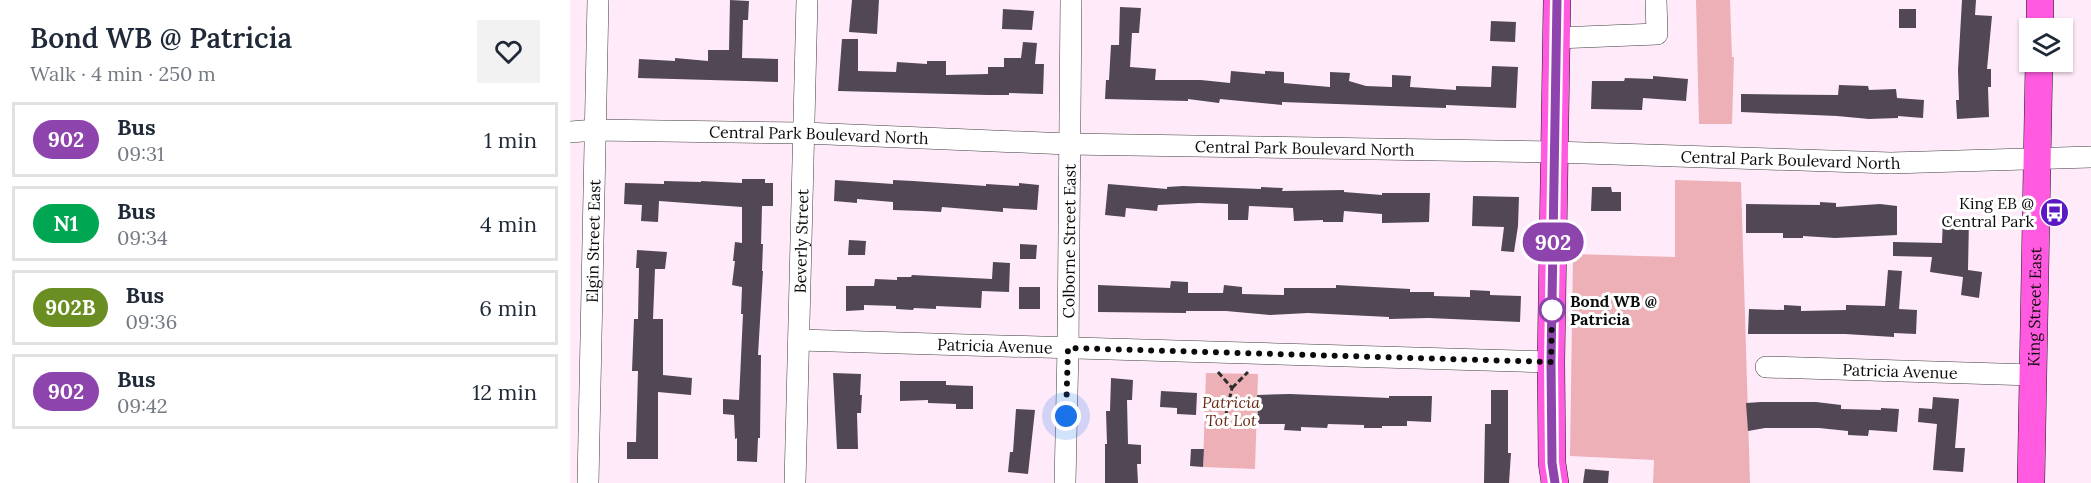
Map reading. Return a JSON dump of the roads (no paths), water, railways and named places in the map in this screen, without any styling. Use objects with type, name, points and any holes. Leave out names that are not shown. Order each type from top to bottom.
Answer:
[{"type":"main road","points":[[1555,483],[1552,463],[1551,362],[1557,0]]},
{"type":"main road","points":[[2040,0],[2040,18]]},
{"type":"main road","name":"King Street East","points":[[2031,483],[2039,72]]},
{"type":"street","name":"Elgin Street East","points":[[588,483],[598,0]]},
{"type":"street","name":"Beverly Street","points":[[795,483],[807,0]]},
{"type":"street","name":"Colborne Street East","points":[[1065,483],[1071,0]]},
{"type":"street","points":[[1557,38],[1658,34],[1656,0]]},
{"type":"street","name":"Central Park Boulevard North","points":[[570,132],[595,130],[804,133],[1068,144],[1554,153],[1891,163],[2091,157]]},
{"type":"street","name":"Patricia Avenue","points":[[799,340],[1551,362]]},
{"type":"street","name":"Patricia Avenue","points":[[1766,367],[2033,375]]},
{"type":"place","name":"King EB @ Central Park","points":[[2055,212]]},
{"type":"place","name":"Bond WB @ Patricia","points":[[1552,310]]},
{"type":"park label","name":"Patricia Tot Lot","points":[[1231,411]]}]
